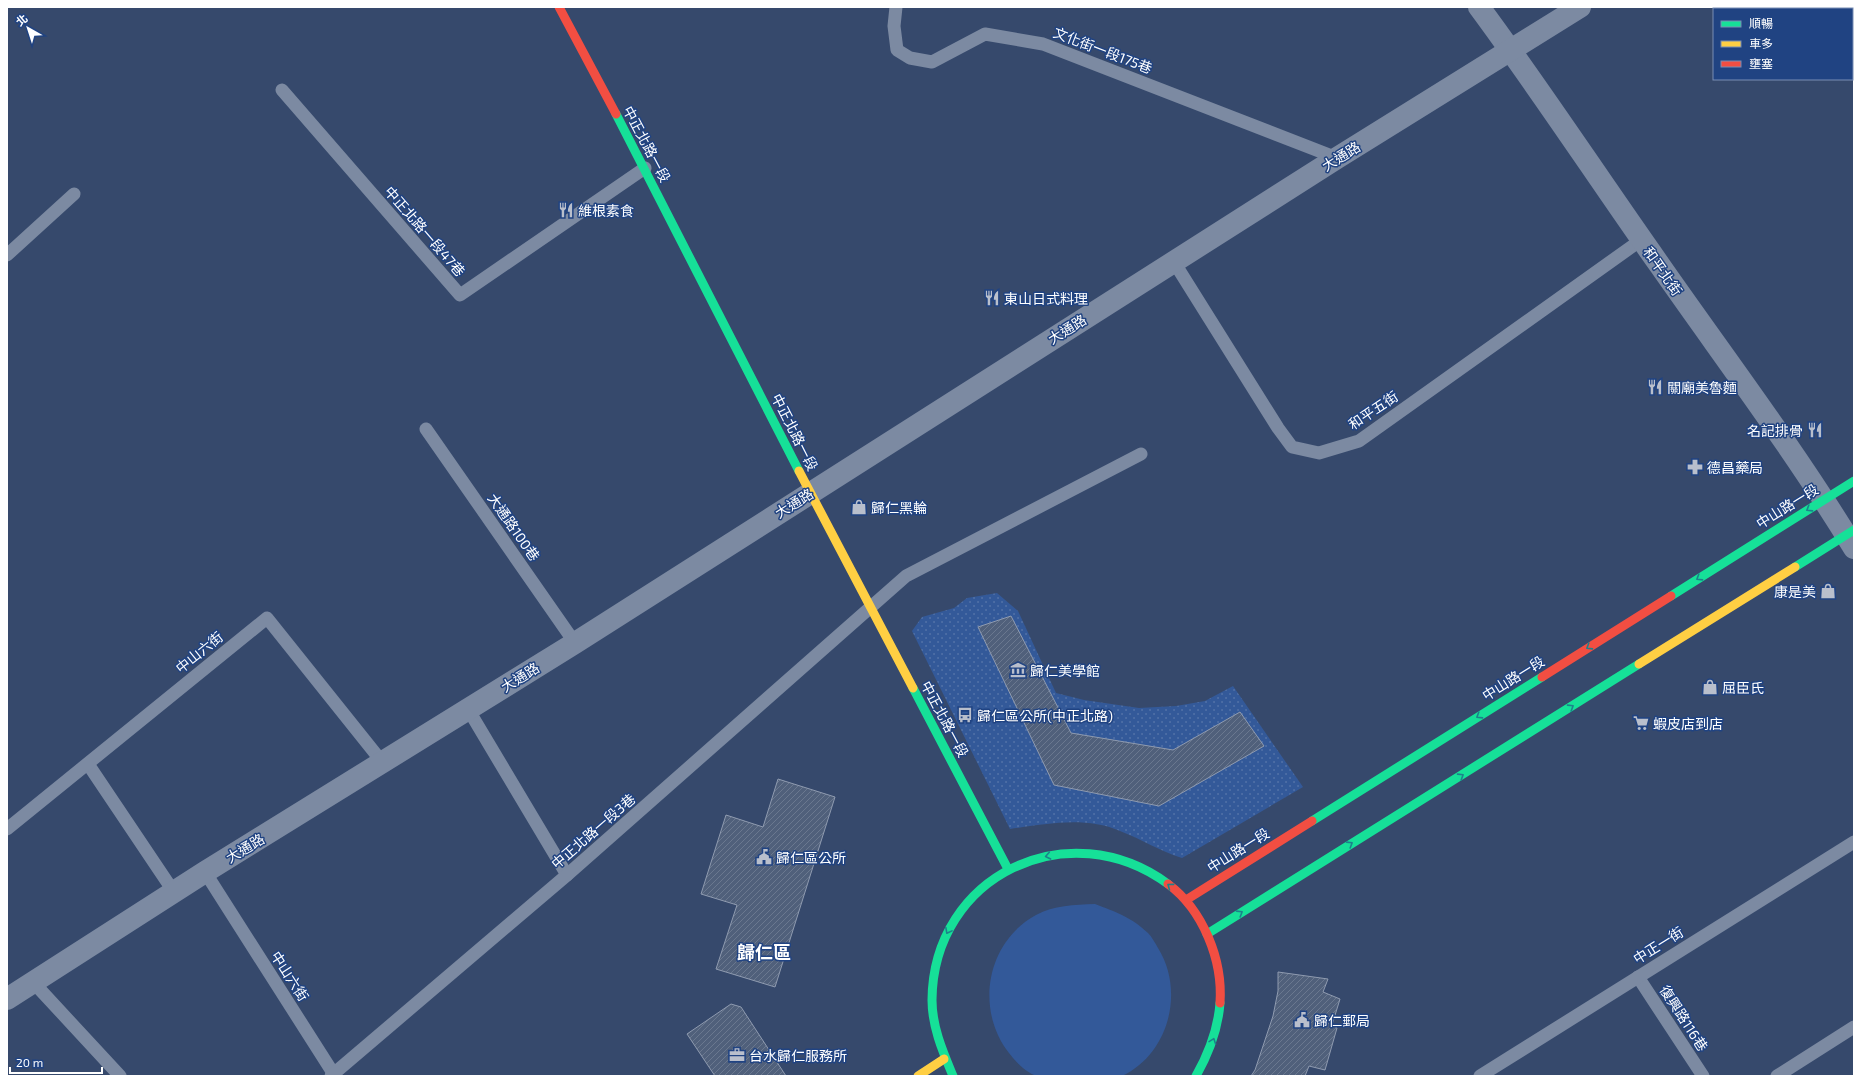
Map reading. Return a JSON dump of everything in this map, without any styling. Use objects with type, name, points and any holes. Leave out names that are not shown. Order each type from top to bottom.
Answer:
[{"type":"main road","name":"中正北路一段","points":[[559,7],[645,168],[810,493],[1008,869]]},
{"type":"main road","name":"中山路一段","points":[[1186,900],[1854,480]]},
{"type":"main road","points":[[1207,934],[1851,537]]},
{"type":"main road","points":[[954,1076],[944,1059],[936,1036],[932,1013],[932,989],[935,964],[943,941],[955,919],[969,899],[987,883],[1008,869],[1026,861],[1064,853],[1103,854],[1140,866],[1173,888],[1186,900],[1198,915],[1207,934],[1218,965],[1221,998],[1217,1031],[1205,1062],[1196,1076]]},
{"type":"main road","points":[[918,1076],[944,1059]]},
{"type":"street","name":"和平北街","points":[[1479,7],[1512,51],[1641,240],[1851,537]]},
{"type":"street","name":"大通路","points":[[7,999],[205,872],[575,643],[1337,158],[1512,51],[1580,7]]},
{"type":"lane","name":"文化街一段175巷","points":[[896,7],[894,26],[897,50],[910,58],[932,62],[985,34],[1044,44],[1337,158]]},
{"type":"lane","name":"中正北路一段47巷","points":[[282,90],[460,295],[645,168]]},
{"type":"lane","points":[[7,255],[74,194]]},
{"type":"lane","name":"和平五街","points":[[1174,262],[1278,428],[1292,447],[1319,453],[1359,441],[1641,240]]},
{"type":"lane","name":"大通路100巷","points":[[426,429],[575,643]]},
{"type":"lane","name":"中正北路一段3巷","points":[[334,1075],[566,875],[906,576],[1141,454]]},
{"type":"lane","name":"中山六街","points":[[7,829],[266,618],[383,763]]},
{"type":"lane","points":[[468,709],[566,875]]},
{"type":"lane","points":[[88,764],[174,892]]},
{"type":"lane","name":"中正一街","points":[[1480,1076],[1854,842]]},
{"type":"lane","name":"中山六街","points":[[205,872],[334,1075]]},
{"type":"lane","name":"復興路116巷","points":[[1638,977],[1703,1076]]},
{"type":"lane","points":[[33,982],[120,1076]]},
{"type":"lane","points":[[1777,1076],[1854,1027]]},
{"type":"shaded area","points":[[997,593],[1018,611],[1056,693],[1084,700],[1139,708],[1176,706],[1205,701],[1233,686],[1303,787],[1182,858],[1107,826],[1079,822],[1065,822],[1010,829],[912,631],[922,617],[954,608],[967,598]]},
{"type":"shaded area","points":[[1095,904],[1117,912],[1142,927],[1153,940],[1166,965],[1170,983],[1171,1002],[1168,1020],[1161,1037],[1151,1053],[1138,1066],[1122,1076],[1046,1077],[1033,1075],[1025,1070],[1009,1053],[998,1036],[992,1017],[989,998],[991,978],[997,959],[1006,942],[1019,927],[1036,915],[1057,907]]},
{"type":"building","name":"歸仁美學館","points":[[1011,616],[1071,733],[1173,750],[1240,712],[1264,746],[1159,806],[1054,785],[978,627]]},
{"type":"building","name":"歸仁區公所","points":[[778,779],[835,797],[775,987],[716,969],[737,905],[701,894],[726,815],[763,827]]},
{"type":"building","name":"歸仁郵局","points":[[1278,972],[1328,979],[1323,992],[1340,999],[1332,1025],[1337,1028],[1325,1070],[1309,1066],[1305,1076],[1251,1076],[1255,1070],[1273,1016],[1278,991]]},
{"type":"building","name":"台水歸仁服務所","points":[[731,1004],[741,1007],[786,1076],[715,1076],[687,1034]]},
{"type":"traffic: fast","points":[[616,114],[799,471]]},
{"type":"traffic: fast","points":[[1671,596],[1854,481]]},
{"type":"traffic: fast","points":[[1795,567],[1854,530]]},
{"type":"traffic: fast","points":[[1207,934],[1639,664]]},
{"type":"traffic: fast","points":[[1312,821],[1542,677]]},
{"type":"traffic: fast","points":[[913,688],[1008,869]]},
{"type":"traffic: fast","points":[[953,1076],[936,1030],[932,1010],[938,956],[955,919],[981,889],[1013,868],[1050,856],[1090,854],[1129,863],[1168,884]]},
{"type":"traffic: fast","points":[[1196,1076],[1212,1041],[1220,1003]]},
{"type":"traffic: slow","points":[[799,471],[913,688]]},
{"type":"traffic: slow","points":[[1639,664],[1795,567]]},
{"type":"traffic: slow","points":[[918,1076],[944,1059]]},
{"type":"traffic: jam","points":[[559,7],[616,114]]},
{"type":"traffic: jam","points":[[1542,677],[1671,596]]},
{"type":"traffic: jam","points":[[1186,900],[1312,821]]},
{"type":"traffic: jam","points":[[1168,884],[1191,908],[1201,922],[1208,937],[1218,970],[1220,1003]]},
{"type":"place","name":"維根素食","points":[[566,210]]},
{"type":"place","name":"東山日式料理","points":[[992,298]]},
{"type":"place","name":"關廟美魯麵","points":[[1655,387]]},
{"type":"place","name":"名記排骨","points":[[1815,430]]},
{"type":"place","name":"德昌藥局","points":[[1695,467]]},
{"type":"place","name":"歸仁黑輪","points":[[859,507]]},
{"type":"place","name":"康是美","points":[[1828,591]]},
{"type":"place","name":"歸仁美學館","points":[[1018,670]]},
{"type":"place","name":"屈臣氏","points":[[1710,687]]},
{"type":"place","name":"歸仁區公所(中正北路)","points":[[965,715]]},
{"type":"place","name":"蝦皮店到店","points":[[1641,723]]},
{"type":"place","name":"歸仁區公所","points":[[764,857]]},
{"type":"place","name":"歸仁郵局","points":[[1302,1020]]},
{"type":"place","name":"台水歸仁服務所","points":[[737,1055]]},
{"type":"district","name":"歸仁區","points":[[764,952]]}]
